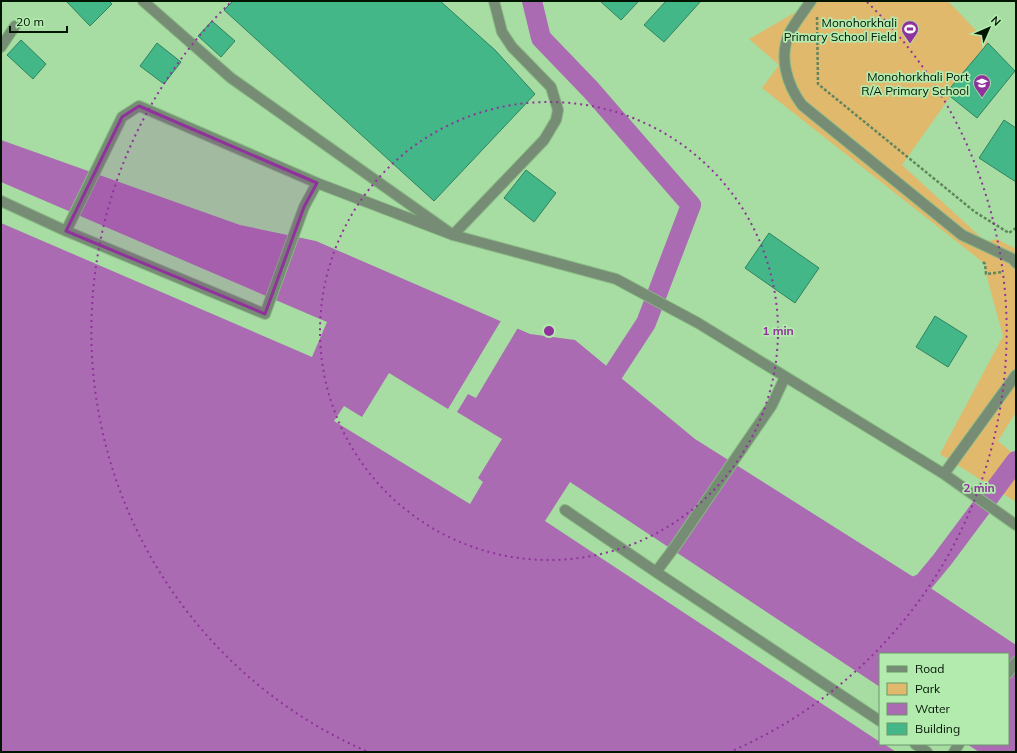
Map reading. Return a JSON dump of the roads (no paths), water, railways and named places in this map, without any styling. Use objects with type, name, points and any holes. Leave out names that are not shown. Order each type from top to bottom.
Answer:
[{"type":"street","points":[[143,1],[231,78],[453,235]]},
{"type":"street","points":[[453,235],[544,140],[556,120],[558,110],[551,87],[512,47],[502,32],[494,1]]},
{"type":"street","points":[[811,1],[790,33],[784,51],[785,64],[792,92],[802,105],[962,235],[1015,259]]},
{"type":"street","points":[[1,47],[15,26]]},
{"type":"street","points":[[66,231],[122,117],[139,106],[317,183],[453,235],[616,279],[698,323],[948,476],[1016,525]]},
{"type":"street","points":[[1,201],[66,231],[265,314],[304,207],[317,183]]},
{"type":"street","points":[[948,476],[1016,375]]},
{"type":"street","points":[[656,572],[772,405],[785,377]]},
{"type":"street","points":[[565,510],[879,720]]},
{"type":"street","points":[[1009,672],[1016,662]]},
{"type":"street","points":[[916,745],[927,752]]},
{"type":"water","points":[[1,140],[240,225],[316,241],[530,334],[575,340],[695,439],[923,583],[1016,645],[1016,752],[1,752]]},
{"type":"waterway","points":[[532,1],[541,38],[591,90],[691,205],[646,323],[614,372],[596,391]]},
{"type":"waterway","points":[[899,593],[923,583],[1016,461]]},
{"type":"place","name":"Monohorkhali Primary School Field","points":[[910,44]]},
{"type":"place","name":"Monohorkhali Port R/A Primary School","points":[[982,98]]}]
